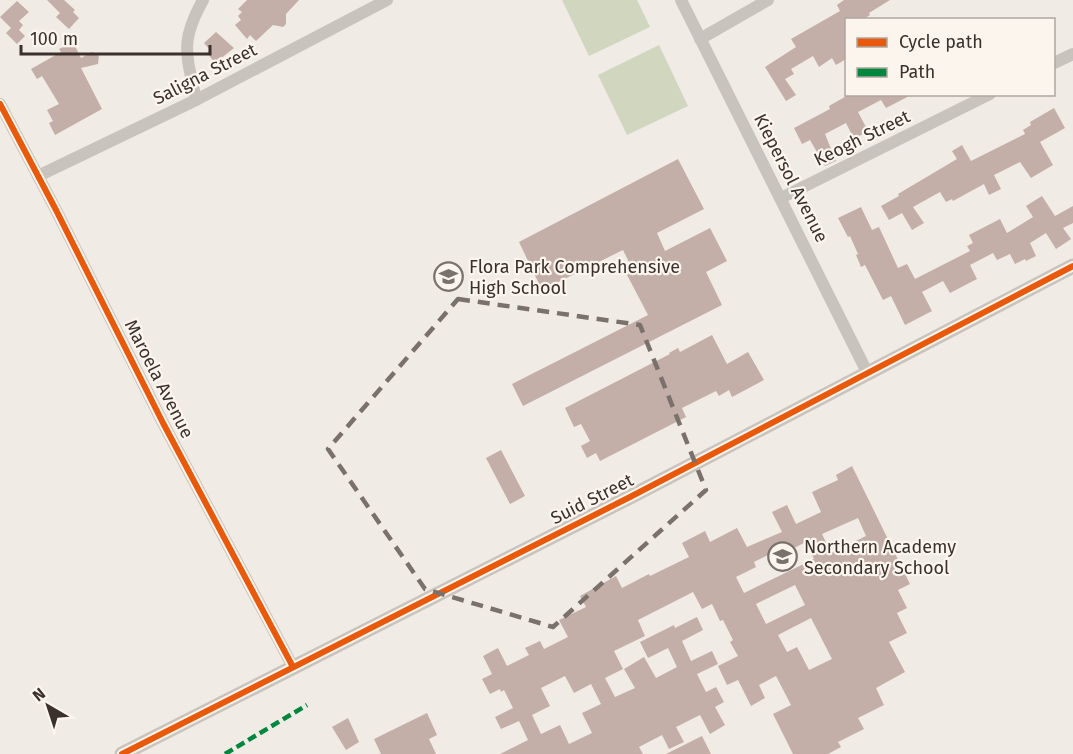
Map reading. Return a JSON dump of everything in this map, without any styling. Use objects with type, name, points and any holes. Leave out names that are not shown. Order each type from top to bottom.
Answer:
[{"type":"street","points":[[196,100],[186,42],[189,26],[203,0]]},
{"type":"street","name":"Saligna Street","points":[[38,176],[196,100],[387,0]]},
{"type":"street","name":"Kiepersol Avenue","points":[[681,0],[867,372]]},
{"type":"street","points":[[700,39],[768,0]]},
{"type":"street","points":[[1055,62],[1073,54]]},
{"type":"street","name":"Keogh Street","points":[[782,198],[986,96]]},
{"type":"street","name":"Maroela Avenue","points":[[0,104],[163,423],[293,667]]},
{"type":"street","name":"Suid Street","points":[[122,754],[630,497],[1073,266]]},
{"type":"highlighted area","points":[[458,299],[640,325],[706,490],[553,627],[425,589],[328,449]]},
{"type":"green space","points":[[562,0],[637,0],[650,27],[589,56]]},
{"type":"green space","points":[[659,45],[688,106],[627,135],[598,75]]},
{"type":"building","points":[[47,0],[64,0],[75,10],[73,12],[79,18],[69,29],[56,17],[60,13]]},
{"type":"building","points":[[247,0],[299,0],[286,14],[286,24],[283,27],[273,25],[256,41],[250,35],[247,39],[235,25],[241,20],[238,16],[242,12],[238,9]]},
{"type":"building","points":[[844,0],[890,0],[869,13],[870,15],[865,18],[845,18],[845,60],[836,65],[832,58],[819,67],[813,56],[791,69],[794,74],[785,79],[796,95],[786,101],[765,67],[796,47],[791,39],[840,11],[837,5]]},
{"type":"building","points":[[17,1],[29,12],[19,21],[23,25],[19,30],[25,36],[17,44],[6,33],[11,28],[0,17]]},
{"type":"building","points":[[216,32],[234,48],[215,63],[207,53],[210,50],[204,43]]},
{"type":"building","points":[[73,42],[81,58],[92,52],[99,55],[98,64],[81,68],[102,109],[55,135],[49,123],[53,121],[47,110],[59,104],[42,76],[37,79],[31,69],[61,52],[59,49]]},
{"type":"building","points":[[846,96],[909,96],[886,108],[881,100],[858,112],[868,131],[854,139],[846,123],[825,134],[836,161],[825,166],[810,140],[802,144],[794,128],[830,109],[829,106]]},
{"type":"building","points":[[1054,108],[1065,128],[1040,142],[1053,165],[1031,178],[1020,162],[994,175],[1001,189],[989,195],[984,184],[953,201],[952,199],[946,202],[940,192],[913,207],[924,223],[912,230],[902,213],[889,220],[881,206],[957,159],[952,151],[962,145],[971,161],[1025,134],[1023,130],[1031,125],[1030,122]]},
{"type":"building","points":[[678,159],[704,209],[657,233],[665,251],[710,228],[727,261],[706,272],[722,305],[523,406],[512,384],[648,315],[625,271],[632,268],[623,250],[542,290],[519,242]]},
{"type":"building","points":[[1042,196],[1055,216],[1073,206],[1073,223],[1063,228],[1071,239],[1056,249],[1046,233],[1030,243],[1036,256],[1015,264],[1010,254],[997,260],[993,253],[970,265],[977,279],[950,293],[943,281],[922,292],[932,311],[905,325],[891,296],[883,300],[865,265],[861,267],[850,236],[848,237],[838,218],[861,207],[872,230],[879,227],[898,268],[907,264],[915,279],[970,251],[967,246],[973,243],[969,235],[1000,219],[1007,233],[1033,217],[1026,206]]},
{"type":"building","points":[[712,335],[727,364],[748,352],[764,380],[732,397],[729,390],[719,396],[716,391],[682,408],[686,417],[600,461],[596,453],[587,458],[581,446],[590,441],[581,424],[574,427],[565,408],[678,348],[680,352]]},
{"type":"building","points":[[501,450],[525,496],[510,504],[486,458]]},
{"type":"building","name":"Northern Academy Secondary School","points":[[852,466],[910,584],[898,590],[907,608],[897,613],[907,633],[889,642],[905,672],[876,688],[884,705],[858,718],[864,729],[838,742],[841,747],[828,754],[793,754],[773,714],[791,705],[776,676],[759,685],[765,698],[751,706],[738,680],[727,685],[718,666],[738,656],[730,642],[733,640],[712,604],[702,609],[693,592],[638,620],[645,636],[614,651],[623,669],[605,678],[615,697],[635,688],[624,669],[644,657],[656,678],[677,667],[668,648],[648,658],[640,642],[674,625],[675,628],[697,617],[703,630],[682,641],[691,661],[712,651],[718,664],[697,674],[706,692],[716,687],[724,702],[715,707],[725,725],[710,734],[700,715],[676,727],[684,742],[669,749],[662,735],[639,747],[643,754],[500,754],[528,740],[519,721],[501,729],[495,717],[513,708],[504,690],[501,692],[500,689],[490,694],[482,679],[492,674],[483,656],[498,648],[507,666],[529,655],[525,648],[540,641],[544,649],[568,637],[559,620],[586,607],[580,596],[616,576],[622,588],[689,557],[682,543],[705,531],[710,542],[737,528],[747,547],[782,532],[772,512],[787,505],[796,524],[821,512],[812,492],[838,480],[836,475]],"holes":[[[858,518],[866,536],[831,553],[822,534]],[[806,542],[814,559],[744,593],[736,577],[756,567],[754,562],[788,546],[790,550]],[[795,585],[805,605],[766,624],[756,604]],[[811,618],[832,659],[809,670],[797,647],[787,652],[778,635]],[[565,676],[574,693],[591,684],[601,704],[582,713],[592,733],[569,744],[560,725],[541,734],[532,715],[550,706],[541,688]]]},
{"type":"building","points":[[427,713],[437,735],[429,739],[436,754],[381,754],[374,739]]},
{"type":"building","points":[[348,718],[359,742],[346,750],[332,727]]},
{"type":"building","points":[[702,736],[711,754],[666,754]]},
{"type":"marked path","points":[[225,754],[307,705]]},
{"type":"cycle path","points":[[0,104],[163,423],[293,667]]},
{"type":"cycle path","points":[[122,754],[630,497],[1073,266]]},
{"type":"place","name":"Flora Park Comprehensive High School","points":[[448,277]]},
{"type":"place","name":"Northern Academy Secondary School","points":[[783,557]]}]
